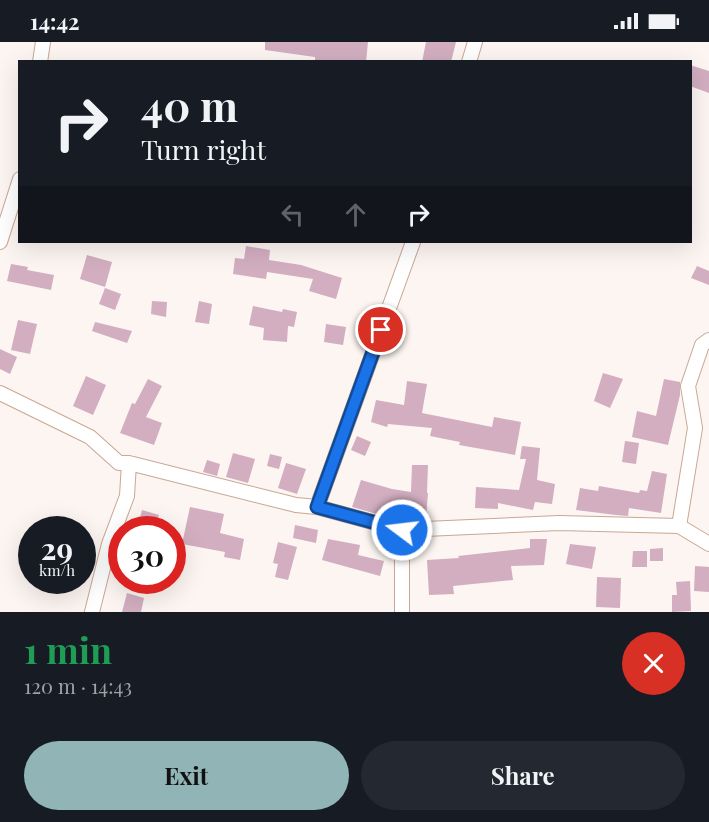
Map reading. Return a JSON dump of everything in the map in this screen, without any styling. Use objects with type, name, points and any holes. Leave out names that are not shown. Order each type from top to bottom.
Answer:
[{"type":"street","points":[[40,60],[43,42]]},
{"type":"street","points":[[470,60],[475,42]]},
{"type":"street","points":[[0,242],[18,185]]},
{"type":"street","points":[[317,507],[413,243]]},
{"type":"street","points":[[679,526],[695,428],[688,386],[702,345],[709,340]]},
{"type":"street","points":[[0,393],[90,437],[119,463],[129,463],[296,505],[317,507],[402,530],[559,523],[679,526],[709,544]]},
{"type":"street","points":[[92,612],[109,544],[127,496],[129,463]]},
{"type":"street","points":[[402,530],[402,612]]},
{"type":"building","points":[[265,42],[368,42],[366,60],[315,60],[315,57],[265,50]]},
{"type":"building","points":[[426,42],[456,42],[452,60],[422,60]]},
{"type":"building","points":[[692,66],[709,71],[709,93],[692,87]]},
{"type":"building","points":[[246,246],[270,250],[269,260],[301,265],[342,278],[336,299],[309,291],[313,279],[267,272],[266,279],[233,274],[235,258],[244,259]]},
{"type":"building","points":[[87,255],[112,262],[105,287],[80,279]]},
{"type":"building","points":[[11,264],[28,267],[27,270],[54,275],[51,290],[7,281]]},
{"type":"building","points":[[697,266],[709,271],[709,285],[691,278]]},
{"type":"building","points":[[105,288],[121,294],[115,310],[99,304]]},
{"type":"building","points":[[152,301],[167,302],[166,317],[151,314]]},
{"type":"building","points":[[199,301],[212,304],[209,324],[195,322]]},
{"type":"building","points":[[253,306],[282,312],[283,309],[297,312],[294,327],[288,326],[287,342],[263,340],[264,328],[249,325]]},
{"type":"building","points":[[18,320],[37,324],[30,354],[11,350]]},
{"type":"building","points":[[95,322],[132,331],[127,343],[92,331]]},
{"type":"building","points":[[326,324],[346,327],[343,345],[324,342]]},
{"type":"building","points":[[0,349],[17,357],[10,374],[0,369]]},
{"type":"building","points":[[603,373],[623,379],[610,408],[594,401]]},
{"type":"building","points":[[86,376],[106,385],[93,415],[73,406]]},
{"type":"building","points":[[148,379],[162,386],[146,417],[162,423],[154,445],[120,433],[132,403],[135,404]]},
{"type":"building","points":[[664,379],[680,382],[680,395],[668,445],[632,437],[637,411],[656,416]]},
{"type":"building","points":[[407,381],[427,384],[422,413],[492,427],[494,417],[521,422],[515,455],[459,445],[460,442],[430,436],[432,428],[388,424],[387,427],[371,422],[376,400],[404,405]]},
{"type":"building","points":[[357,436],[371,442],[365,456],[351,450]]},
{"type":"building","points":[[625,441],[639,443],[636,464],[622,462]]},
{"type":"building","points":[[522,446],[540,448],[537,480],[555,484],[552,504],[535,502],[533,510],[498,503],[498,509],[475,508],[476,487],[519,490],[526,459],[520,459]]},
{"type":"building","points":[[233,453],[255,459],[248,483],[226,477]]},
{"type":"building","points":[[270,454],[282,457],[279,469],[267,466]]},
{"type":"building","points":[[207,460],[220,464],[217,476],[203,472]]},
{"type":"building","points":[[286,463],[306,469],[297,494],[278,488]]},
{"type":"building","points":[[412,465],[428,465],[426,517],[378,511],[377,514],[352,507],[361,480],[411,492]]},
{"type":"building","points":[[652,471],[667,474],[661,513],[629,508],[628,516],[576,510],[580,488],[598,491],[599,486],[639,493],[640,490],[647,491]]},
{"type":"building","points":[[190,507],[224,514],[220,533],[244,539],[240,560],[224,557],[225,552],[186,545],[186,526]]},
{"type":"building","points":[[142,510],[159,515],[159,516],[140,516]]},
{"type":"building","points":[[295,525],[318,530],[316,543],[293,538]]},
{"type":"building","points":[[328,539],[360,545],[358,555],[384,561],[380,576],[322,560]]},
{"type":"building","points":[[530,539],[547,539],[544,565],[511,566],[513,580],[453,586],[454,594],[429,595],[427,560],[530,548]]},
{"type":"building","points":[[278,542],[297,547],[288,580],[275,577],[278,564],[273,563]]},
{"type":"building","points":[[570,544],[596,547],[592,569],[566,564]]},
{"type":"building","points":[[663,548],[663,561],[650,561],[650,549]]},
{"type":"building","points":[[633,551],[647,551],[647,567],[632,567]]},
{"type":"building","points":[[695,566],[709,567],[709,592],[694,591]]},
{"type":"building","points":[[597,577],[621,578],[620,608],[596,607]]},
{"type":"building","points":[[690,581],[691,611],[672,612],[672,595],[677,595],[676,582]]},
{"type":"building","points":[[127,594],[144,598],[141,612],[122,612]]},
{"type":"route","points":[[381,330],[317,507],[402,530]]}]
